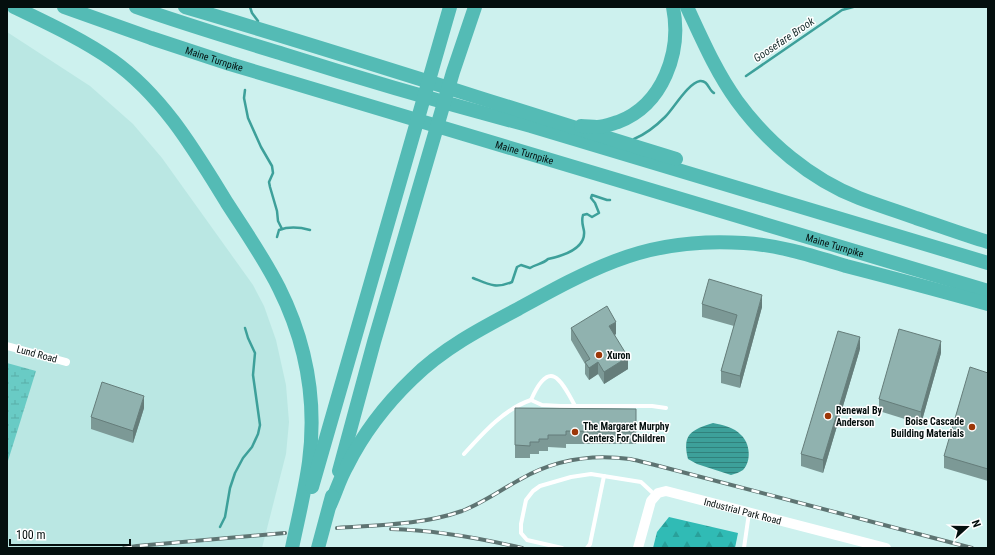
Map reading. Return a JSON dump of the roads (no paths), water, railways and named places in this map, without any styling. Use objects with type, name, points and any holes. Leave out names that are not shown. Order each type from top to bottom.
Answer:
[{"type":"highway","points":[[14,7],[75,38],[112,60],[152,96],[184,135],[287,303],[299,337],[307,368],[311,404],[311,444],[309,462],[293,548]]},
{"type":"highway","name":"Maine Turnpike","points":[[64,7],[230,64],[988,291]]},
{"type":"highway","points":[[136,7],[337,71],[454,106],[531,126],[988,263]]},
{"type":"highway","points":[[185,7],[560,124],[988,254]]},
{"type":"highway","points":[[293,548],[324,448],[407,152],[450,7]]},
{"type":"highway","points":[[318,548],[374,342],[453,72],[475,7]]},
{"type":"highway","points":[[560,124],[597,127],[623,120],[636,112],[653,97],[665,76],[672,58],[675,30],[673,7]]},
{"type":"highway","points":[[687,7],[719,72],[737,101],[753,121],[796,162],[825,181],[858,198],[988,242]]},
{"type":"highway","points":[[330,505],[347,466],[378,418],[399,392],[425,367],[450,347],[480,328],[580,276],[633,254],[683,244],[713,242],[746,243],[791,251],[988,304]]},
{"type":"street","name":"Lund Road","points":[[7,346],[66,362]]},
{"type":"street","name":"Industrial Park Road","points":[[656,495],[661,492],[672,492],[886,548]]},
{"type":"street","points":[[638,548],[649,508],[656,495]]},
{"type":"lane","points":[[531,400],[542,380],[548,376],[554,376],[560,381],[568,392],[575,406]]},
{"type":"lane","points":[[464,454],[489,427],[500,418],[522,403],[531,400],[542,404],[575,406],[652,406],[666,408]]},
{"type":"lane","points":[[562,548],[528,540],[522,533],[521,524],[526,500],[533,491],[540,486],[571,477],[591,474],[641,482],[656,495]]},
{"type":"lane","points":[[587,548],[590,544],[604,476]]},
{"type":"lane","points":[[744,548],[749,512]]},
{"type":"waterway","points":[[250,7],[252,13],[258,21]]},
{"type":"waterway","name":"Goosefare Brook","points":[[746,76],[842,10],[853,7]]},
{"type":"waterway","name":"Goosefare Brook","points":[[634,139],[647,132],[662,120],[686,91],[695,83],[700,81],[705,82],[714,93]]},
{"type":"waterway","points":[[245,90],[244,98],[248,118],[261,147],[272,166],[273,173],[269,182],[277,211],[278,221],[282,229]]},
{"type":"waterway","name":"Goosefare Brook","points":[[473,278],[492,285],[506,284],[512,282],[517,267],[521,265],[530,268],[548,259],[572,251],[581,243],[584,237],[582,222],[583,215],[587,214],[592,217],[599,213],[591,198],[592,195],[610,200]]},
{"type":"waterway","name":"Goosefare Brook","points":[[277,237],[279,230],[291,227],[310,230]]},
{"type":"waterway","name":"Goosefare Brook","points":[[220,527],[225,517],[230,488],[235,473],[243,458],[252,447],[260,425],[253,375],[255,353],[245,328]]},
{"type":"railway","points":[[337,528],[400,524],[447,516],[470,508],[534,472],[547,467],[574,460],[602,457],[630,459],[659,466],[972,548]]},
{"type":"railway","points":[[391,529],[457,535],[522,548]]},
{"type":"railway","points":[[124,548],[285,533]]},
{"type":"place","name":"Xuron","points":[[599,355]]},
{"type":"place","name":"Renewal By Anderson","points":[[828,416]]},
{"type":"place","name":"Boise Cascade Building Materials","points":[[972,427]]},
{"type":"place","name":"The Margaret Murphy Centers For Children","points":[[575,432]]}]
